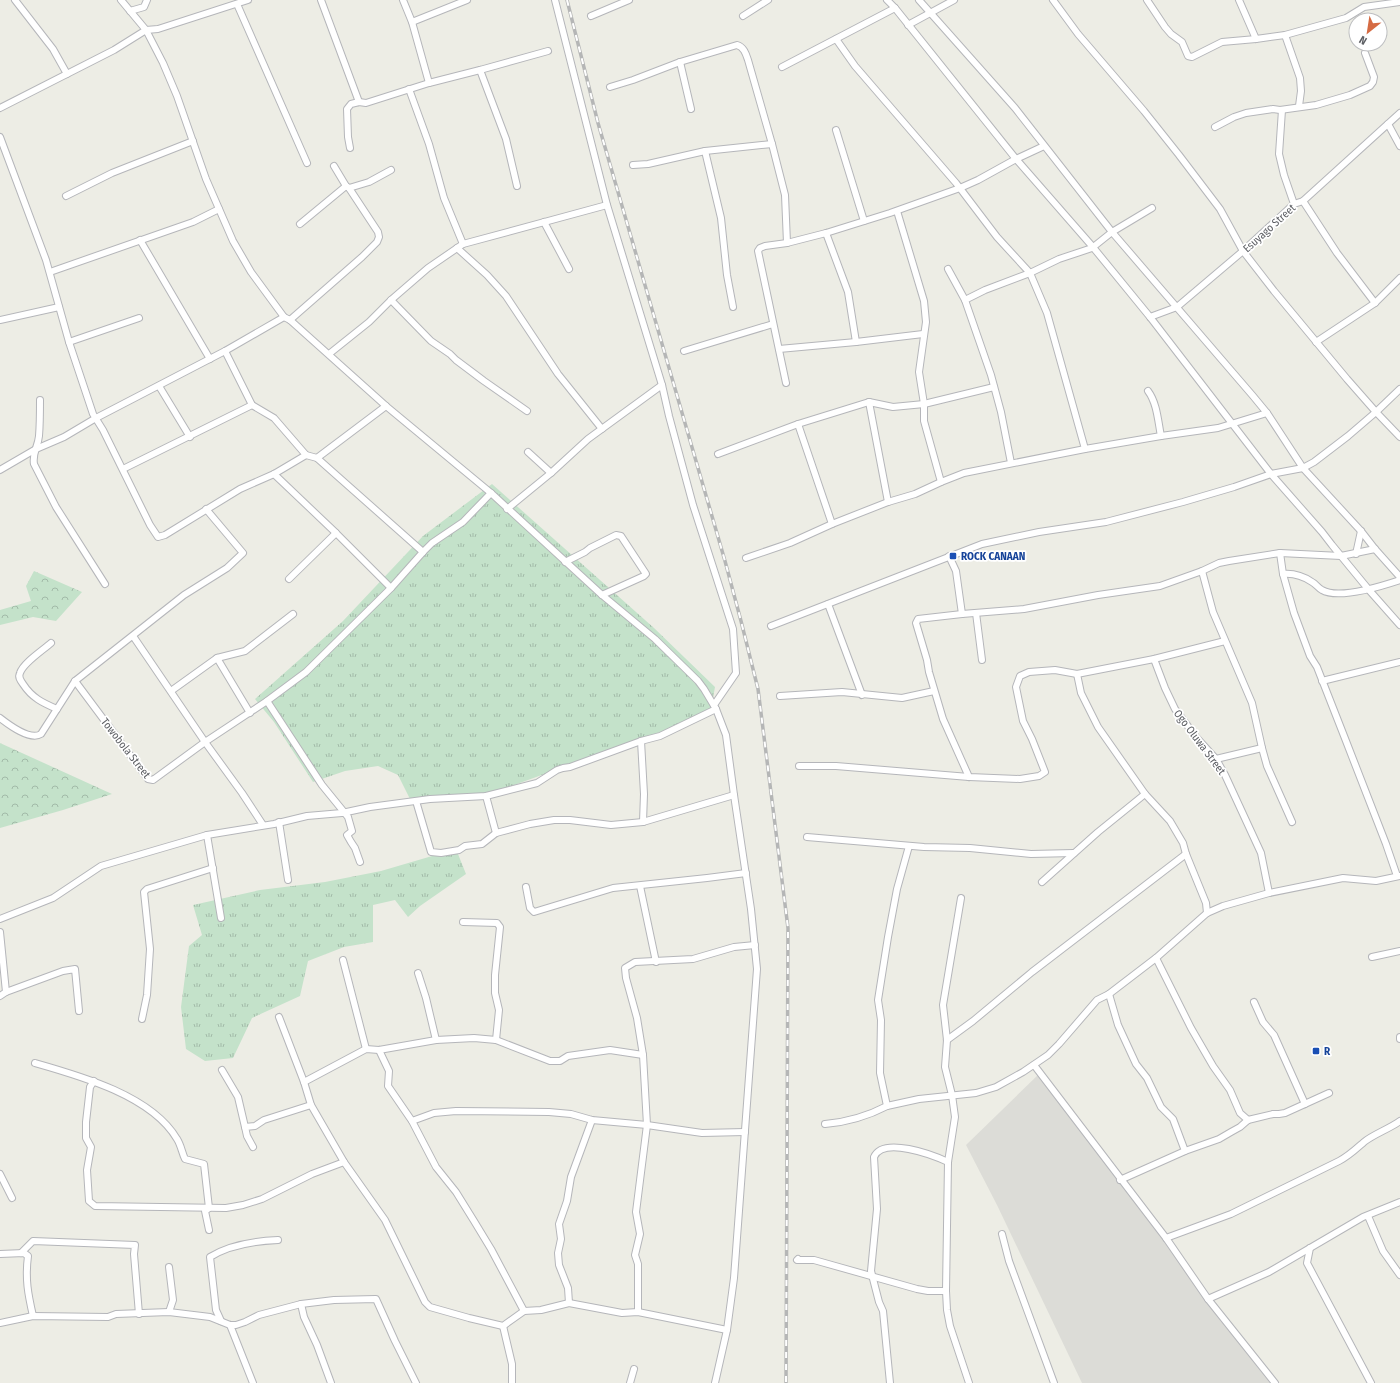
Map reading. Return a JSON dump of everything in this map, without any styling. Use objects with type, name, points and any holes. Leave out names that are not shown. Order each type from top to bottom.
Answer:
[{"type":"street","points":[[15,0],[53,49],[68,74]]},
{"type":"street","points":[[121,0],[146,30],[171,81],[219,210],[233,241],[245,263],[287,318],[386,406],[490,493],[602,595],[655,639],[704,689],[715,707],[728,744],[751,909],[757,969],[734,1278],[727,1330],[715,1383]]},
{"type":"street","points":[[130,11],[144,8],[147,0]]},
{"type":"street","points":[[0,108],[114,50],[146,30],[158,29],[248,0]]},
{"type":"street","points":[[321,0],[359,102]]},
{"type":"street","points":[[403,0],[412,22],[429,83]]},
{"type":"street","points":[[412,22],[467,0]]},
{"type":"street","points":[[0,919],[53,898],[101,866],[207,835],[307,816],[344,813],[370,807],[416,801],[486,796],[537,783],[560,769],[570,767],[641,741],[660,736],[715,707],[736,673],[733,629],[693,504],[668,416],[662,385],[607,204],[555,0]]},
{"type":"street","points":[[591,16],[629,0]]},
{"type":"street","points":[[743,16],[768,0]]},
{"type":"street","points":[[887,0],[1016,159],[1092,246],[1150,317],[1271,474],[1322,532],[1369,590],[1400,624]]},
{"type":"street","points":[[919,0],[1015,108],[1112,232],[1267,413],[1304,468],[1400,577]]},
{"type":"street","points":[[908,25],[954,0]]},
{"type":"street","points":[[1053,0],[1078,34],[1144,111],[1220,209],[1243,251],[1316,342],[1376,412],[1400,437]]},
{"type":"street","points":[[1147,0],[1165,27],[1171,34],[1182,42],[1188,56],[1192,57],[1222,42],[1285,35],[1346,18],[1364,7],[1400,2]]},
{"type":"street","points":[[1239,0],[1256,39]]},
{"type":"street","points":[[237,4],[307,163]]},
{"type":"street","points":[[782,67],[895,8]]},
{"type":"street","points":[[1285,35],[1301,86],[1299,106]]},
{"type":"street","points":[[836,39],[855,66],[960,188],[993,232],[1030,273],[1047,313],[1085,449]]},
{"type":"street","points":[[610,87],[680,62],[737,45],[741,46],[745,51],[748,60],[785,195],[787,243]]},
{"type":"street","points":[[350,148],[347,109],[351,104],[359,102],[366,103],[429,83],[548,51]]},
{"type":"street","points":[[1215,127],[1234,117],[1246,113],[1316,105],[1350,95],[1370,86],[1374,77],[1365,53]]},
{"type":"street","points":[[680,62],[691,109]]},
{"type":"street","points":[[480,70],[506,139],[517,186]]},
{"type":"street","points":[[409,89],[429,144],[444,198],[463,244]]},
{"type":"street","points":[[1282,110],[1279,154],[1284,175],[1294,204]]},
{"type":"street","name":"Esuyago Street","points":[[1150,317],[1177,307],[1243,251],[1294,204],[1303,201],[1400,113]]},
{"type":"street","points":[[1388,124],[1400,146]]},
{"type":"street","points":[[836,130],[864,221]]},
{"type":"street","points":[[0,137],[50,272],[69,342],[93,414],[123,469],[150,525],[158,537],[165,535],[240,489],[274,474],[306,455]]},
{"type":"street","points":[[66,196],[112,174],[193,141]]},
{"type":"street","points":[[633,165],[648,164],[705,151],[772,144]]},
{"type":"street","points":[[786,384],[758,251],[760,248],[826,233],[897,211],[960,188],[1044,146]]},
{"type":"street","points":[[705,151],[721,218],[727,275],[733,306]]},
{"type":"street","points":[[0,470],[36,449],[64,437],[96,418],[287,318],[362,257],[376,242],[379,237],[378,232],[334,166]]},
{"type":"street","points":[[300,224],[348,187],[369,182],[391,170]]},
{"type":"street","points":[[1303,201],[1337,253],[1375,303]]},
{"type":"street","points":[[329,354],[369,322],[391,300],[438,261],[463,244],[607,204]]},
{"type":"street","points":[[965,300],[984,290],[1030,273],[1059,259],[1092,248],[1092,246],[1112,232],[1152,208]]},
{"type":"street","points":[[50,272],[193,222],[219,210]]},
{"type":"street","points":[[897,211],[924,300],[926,322],[923,334],[919,372],[924,404],[924,421],[941,482]]},
{"type":"street","points":[[890,213],[900,219]]},
{"type":"street","points":[[544,222],[569,269]]},
{"type":"street","points":[[826,233],[848,292],[856,342]]},
{"type":"street","points":[[140,240],[210,359]]},
{"type":"street","points":[[457,248],[487,275],[502,291],[558,374],[602,429]]},
{"type":"street","points":[[948,269],[965,300],[994,387],[1001,412],[1011,463]]},
{"type":"street","points":[[1316,342],[1375,303],[1400,278]]},
{"type":"street","points":[[391,300],[431,341],[527,411]]},
{"type":"street","points":[[0,320],[59,307]]},
{"type":"street","points":[[69,342],[139,318]]},
{"type":"street","points":[[684,351],[773,324]]},
{"type":"street","points":[[779,349],[923,334]]},
{"type":"street","points":[[225,351],[252,405],[274,418],[306,455],[317,458],[422,552]]},
{"type":"street","points":[[507,509],[551,473],[588,439],[662,385]]},
{"type":"street","points":[[158,386],[190,437]]},
{"type":"street","points":[[718,454],[798,424],[869,402],[893,407],[924,404],[994,387]]},
{"type":"street","points":[[771,626],[982,544],[1039,532],[1113,521],[1212,493],[1271,474],[1304,468],[1342,440],[1376,412],[1400,389]]},
{"type":"street","points":[[1148,391],[1152,396],[1161,436]]},
{"type":"street","points":[[40,400],[39,436],[36,449],[32,456],[34,464],[56,507],[105,584]]},
{"type":"street","points":[[869,402],[888,502]]},
{"type":"street","points":[[123,469],[252,405]]},
{"type":"street","points":[[317,458],[386,406]]},
{"type":"street","points":[[746,558],[790,543],[832,524],[888,502],[915,494],[941,482],[964,474],[1011,463],[1085,449],[1218,428],[1232,425],[1267,413]]},
{"type":"street","points":[[798,424],[832,524]]},
{"type":"street","points":[[528,452],[551,473]]},
{"type":"street","points":[[274,474],[391,588]]},
{"type":"street","points":[[205,742],[267,702],[306,672],[391,588],[422,552],[432,543],[463,522],[490,493]]},
{"type":"street","points":[[0,718],[28,735],[37,736],[41,734],[75,681],[184,595],[227,568],[243,553],[206,509]]},
{"type":"street","points":[[1356,554],[1361,531]]},
{"type":"street","points":[[289,579],[336,533]]},
{"type":"street","points":[[565,562],[616,535],[621,536],[646,574],[602,595]]},
{"type":"street","points":[[969,778],[943,719],[934,691],[916,623],[918,619],[1024,609],[1098,595],[1160,586],[1224,562],[1280,553],[1341,556],[1375,549]]},
{"type":"street","points":[[825,1124],[850,1121],[887,1106],[910,1100],[976,1093],[996,1087],[1048,1055],[1097,1000],[1109,994],[1156,958],[1207,913],[1223,906],[1269,893],[1343,878],[1376,881],[1398,876],[1317,667],[1310,656],[1294,613],[1283,574],[1280,553]]},
{"type":"street","points":[[949,556],[956,571],[962,614]]},
{"type":"street","points":[[1202,571],[1213,612],[1248,693],[1267,766],[1292,822]]},
{"type":"street","points":[[1283,574],[1293,573],[1303,577],[1313,582],[1321,590],[1332,594],[1369,590],[1400,580]]},
{"type":"street","points":[[828,604],[862,695]]},
{"type":"street","points":[[976,613],[982,660]]},
{"type":"street","points":[[171,690],[217,658],[244,651],[293,614]]},
{"type":"street","points":[[133,636],[205,742],[242,792],[263,825]]},
{"type":"street","points":[[800,766],[836,766],[969,778],[1020,779],[1039,776],[1045,772],[1023,721],[1016,687],[1020,676],[1029,672],[1055,670],[1077,674],[1154,659],[1225,641]]},
{"type":"street","points":[[51,642],[26,664],[19,673],[19,679],[34,698],[57,709]]},
{"type":"street","points":[[217,658],[250,713]]},
{"type":"street","name":"Ogo Oluwa Street","points":[[1154,659],[1164,688],[1175,709],[1196,737],[1216,759],[1235,794],[1258,848],[1269,893]]},
{"type":"street","points":[[1322,681],[1400,662]]},
{"type":"street","points":[[1077,674],[1081,693],[1098,727],[1145,794],[1170,821],[1183,843],[1206,903],[1207,913]]},
{"type":"street","name":"Towobola Street","points":[[75,681],[150,781],[205,742]]},
{"type":"street","points":[[780,696],[842,692],[902,698],[934,691]]},
{"type":"street","points":[[267,702],[322,785],[348,817],[352,831],[347,835],[356,848],[360,862]]},
{"type":"street","points":[[641,741],[644,794],[643,822]]},
{"type":"street","points":[[1216,759],[1262,748]]},
{"type":"street","points":[[1042,882],[1074,853],[1145,794]]},
{"type":"street","points":[[416,801],[431,852],[441,853],[459,850],[465,846],[482,844],[496,834],[530,824],[554,820],[570,820],[612,825],[643,822],[734,795]]},
{"type":"street","points":[[486,796],[496,834]]},
{"type":"street","points":[[279,822],[288,880]]},
{"type":"street","points":[[207,835],[221,918]]},
{"type":"street","points":[[807,838],[924,847],[970,848],[1031,854],[1074,853]]},
{"type":"street","points":[[887,1106],[880,1073],[881,1020],[878,1000],[897,889],[909,846]]},
{"type":"street","points":[[947,1040],[973,1021],[1032,972],[1186,854]]},
{"type":"street","points":[[142,1019],[147,995],[150,949],[144,892],[147,889],[213,868]]},
{"type":"street","points":[[526,887],[530,908],[534,912],[614,888],[746,873]]},
{"type":"street","points":[[640,886],[656,962]]},
{"type":"street","points":[[961,898],[943,1005],[947,1040],[945,1067],[952,1095],[955,1117],[948,1162],[946,1291],[950,1326],[969,1383]]},
{"type":"street","points":[[463,922],[497,923],[500,927],[495,975],[495,993],[499,1010],[496,1040]]},
{"type":"street","points":[[0,932],[6,992]]},
{"type":"street","points":[[638,1312],[638,1264],[635,1256],[640,1234],[636,1212],[647,1125],[643,1055],[637,1018],[624,968],[635,962],[693,959],[734,947],[755,945]]},
{"type":"street","points":[[1372,957],[1400,951]]},
{"type":"street","points":[[1156,958],[1212,1066],[1230,1090],[1240,1113],[1240,1127]]},
{"type":"street","points":[[343,960],[366,1049]]},
{"type":"street","points":[[0,996],[6,992],[63,971],[75,969],[79,1011]]},
{"type":"street","points":[[418,973],[426,998],[436,1040]]},
{"type":"street","points":[[1109,994],[1118,1025],[1136,1064],[1147,1078],[1162,1107],[1173,1119],[1185,1151]]},
{"type":"street","points":[[1254,1002],[1263,1022],[1274,1035],[1306,1104]]},
{"type":"street","points":[[279,1017],[304,1082],[311,1105],[344,1162],[385,1220],[425,1302],[430,1307],[504,1326],[524,1311],[541,1310],[569,1303],[622,1313],[638,1312],[727,1330]]},
{"type":"street","points":[[304,1082],[366,1049],[379,1050],[436,1040],[474,1038],[496,1040],[550,1061],[560,1061],[568,1056],[610,1050],[643,1055]]},
{"type":"street","points":[[379,1050],[388,1071],[388,1086],[412,1121],[436,1167],[456,1192],[491,1249],[524,1311]]},
{"type":"street","points":[[35,1063],[94,1081],[135,1100],[163,1121],[178,1139],[185,1159],[204,1164],[209,1208],[205,1211],[210,1230]]},
{"type":"street","points":[[1034,1065],[1120,1180],[1166,1238],[1208,1299],[1275,1383]]},
{"type":"street","points":[[222,1070],[238,1098],[247,1136],[253,1147]]},
{"type":"street","points":[[94,1081],[90,1087],[86,1122],[86,1138],[90,1147],[87,1170],[88,1201],[95,1206],[226,1208],[243,1205],[262,1199],[312,1174],[344,1162]]},
{"type":"street","points":[[1120,1180],[1185,1151],[1219,1140],[1240,1127],[1248,1120],[1273,1114],[1285,1113],[1329,1093]]},
{"type":"street","points":[[245,1127],[255,1126],[264,1120],[311,1105]]},
{"type":"street","points":[[412,1121],[434,1113],[456,1111],[556,1113],[570,1114],[592,1120],[647,1125],[702,1133],[745,1132]]},
{"type":"street","points":[[1240,1113],[1248,1120]]},
{"type":"street","points":[[569,1303],[568,1288],[559,1265],[558,1253],[561,1239],[559,1224],[567,1200],[571,1177],[592,1120]]},
{"type":"street","points":[[1166,1238],[1224,1216],[1339,1161],[1351,1154],[1365,1141],[1400,1122]]},
{"type":"street","points":[[890,1383],[883,1311],[872,1276],[871,1264],[877,1209],[874,1157],[881,1150],[898,1147],[933,1156],[948,1162]]},
{"type":"street","points":[[0,1174],[12,1198]]},
{"type":"street","points":[[1208,1299],[1260,1276],[1363,1217],[1400,1202]]},
{"type":"street","points":[[1368,1216],[1383,1251],[1399,1271]]},
{"type":"street","points":[[1002,1234],[1009,1261],[1054,1383]]},
{"type":"street","points":[[221,1321],[216,1310],[210,1258],[217,1253],[256,1241],[278,1240]]},
{"type":"street","points":[[20,1253],[33,1241],[135,1245],[134,1254],[139,1314]]},
{"type":"street","points":[[1310,1248],[1307,1263],[1371,1383]]},
{"type":"street","points":[[0,1254],[24,1253],[28,1256],[26,1272],[27,1287],[33,1316]]},
{"type":"street","points":[[798,1259],[797,1260],[814,1260],[917,1289],[928,1291],[946,1291]]},
{"type":"street","points":[[169,1267],[173,1300],[169,1312]]},
{"type":"street","points":[[0,1323],[33,1316],[108,1316],[116,1314],[169,1312],[210,1317],[230,1325],[245,1322],[259,1315],[301,1304],[334,1300],[376,1299],[416,1383]]},
{"type":"street","points":[[301,1304],[304,1317],[317,1345],[331,1383]]},
{"type":"street","points":[[230,1325],[253,1383]]},
{"type":"street","points":[[504,1326],[512,1364],[512,1383]]},
{"type":"street","points":[[630,1383],[634,1369]]},
{"type":"shaded area","points":[[1039,1074],[1275,1383],[1082,1383],[997,1205],[966,1145]]},
{"type":"green space","points":[[492,484],[654,628],[715,687],[710,714],[492,793],[410,799],[398,775],[378,766],[345,771],[313,782],[274,722],[255,699],[343,621],[423,536]]},
{"type":"green space","points":[[34,571],[82,592],[56,621],[33,617],[0,625],[0,610],[31,601],[26,586]]},
{"type":"green space","points":[[0,743],[112,794],[0,828]]},
{"type":"green space","points":[[456,849],[466,874],[420,906],[408,917],[395,900],[373,905],[373,942],[344,947],[308,961],[300,996],[252,1018],[233,1058],[205,1061],[186,1049],[181,1007],[189,946],[202,935],[193,905],[260,890],[325,882],[381,871]]},
{"type":"railway","points":[[567,0],[598,123],[725,561],[758,689],[788,928],[786,1383]]},
{"type":"place","name":"ROCK CANAAN","points":[[953,556]]},
{"type":"place","name":"R","points":[[1316,1051]]}]
